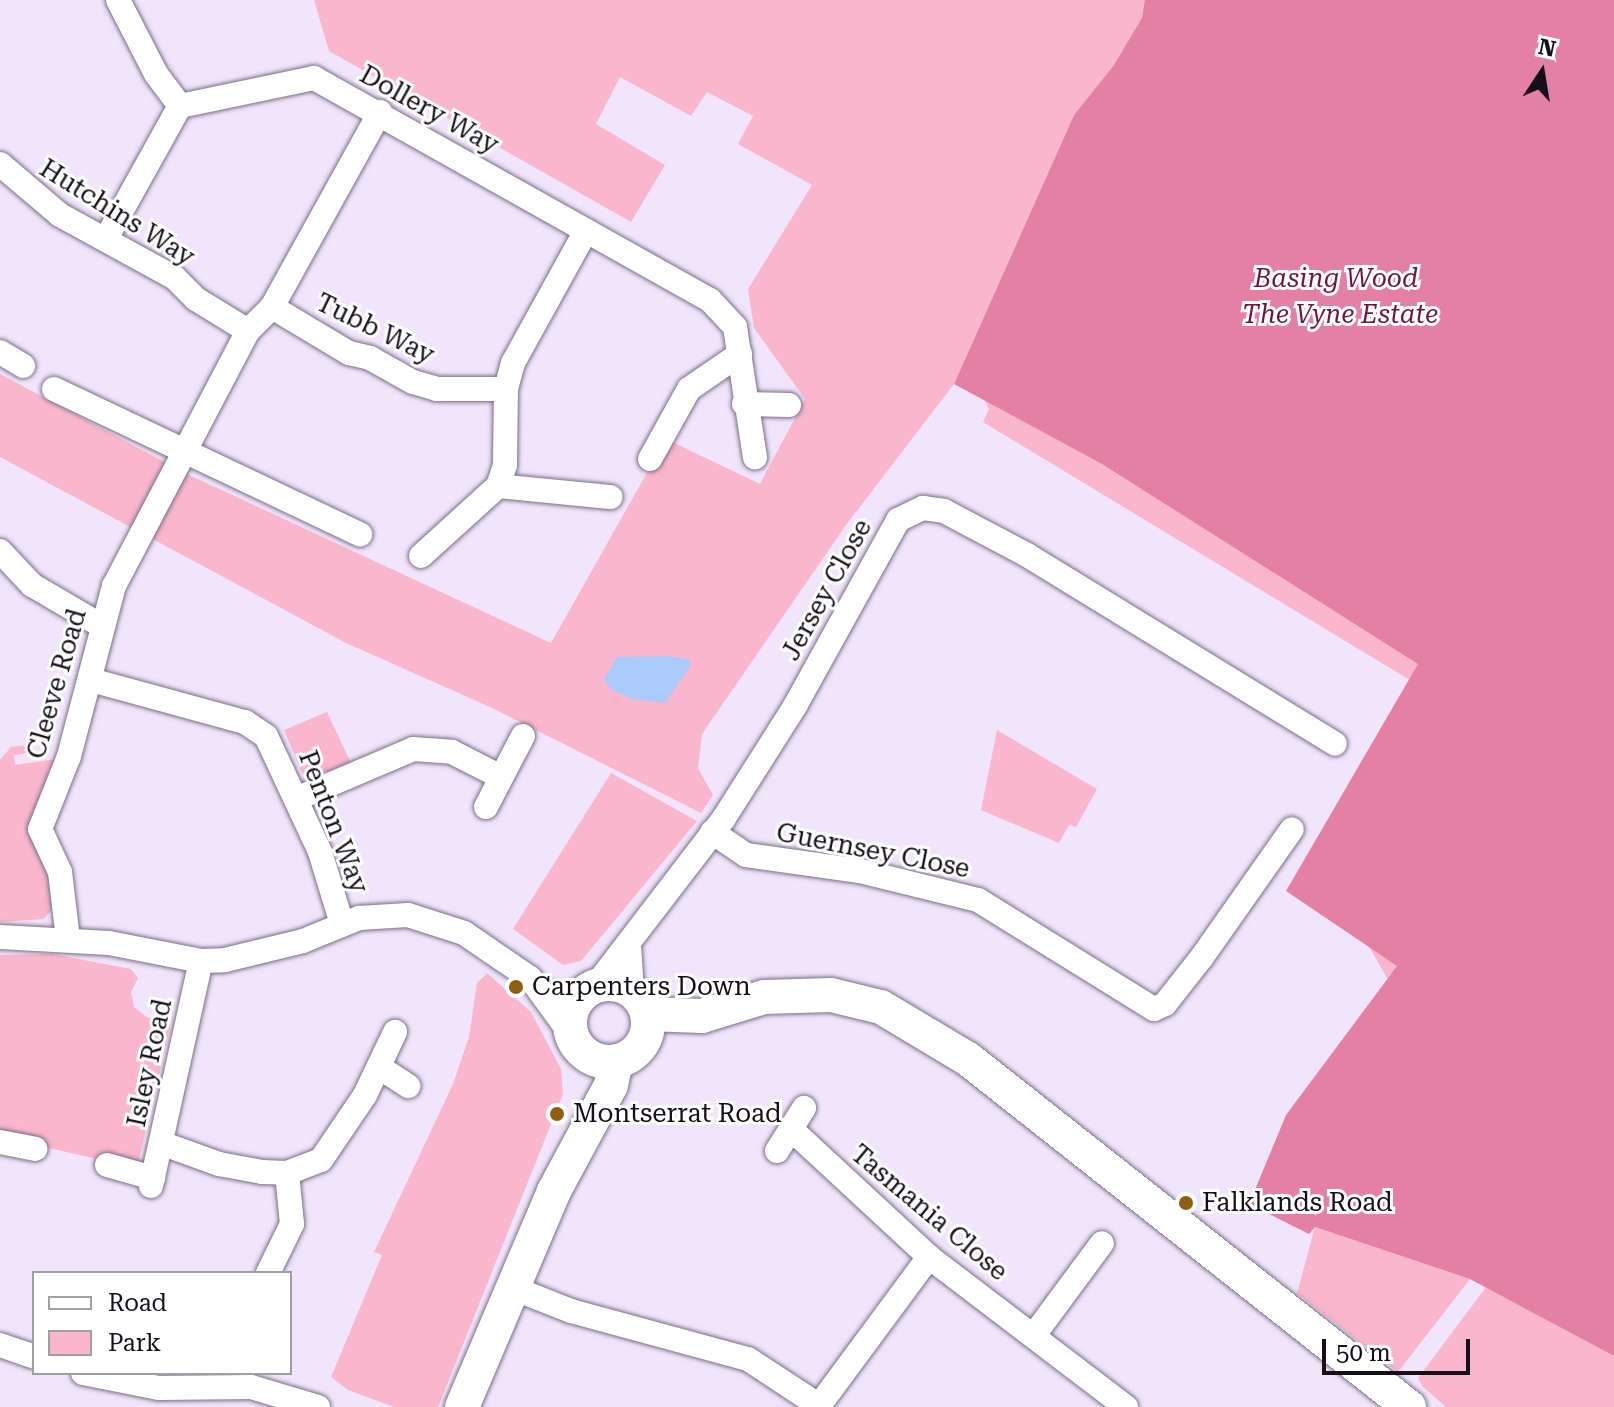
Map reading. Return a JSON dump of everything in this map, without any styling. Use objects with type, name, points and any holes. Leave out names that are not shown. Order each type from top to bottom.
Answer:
[{"type":"street","points":[[107,237],[180,106],[156,74],[118,0]]},
{"type":"street","name":"Dollery Way","points":[[180,106],[314,78],[380,112],[710,300],[735,327],[744,404],[755,457]]},
{"type":"street","name":"Cleeve Road","points":[[68,939],[60,872],[40,829],[91,680],[114,586],[181,453],[248,331],[272,307],[380,112]]},
{"type":"street","name":"Hutchins Way","points":[[0,164],[60,215],[107,237],[248,331]]},
{"type":"street","points":[[421,556],[498,486],[505,465],[506,389],[513,363],[586,231]]},
{"type":"street","name":"Tubb Way","points":[[272,307],[349,353],[370,358],[413,382],[437,389],[506,389]]},
{"type":"street","points":[[0,352],[23,366]]},
{"type":"street","points":[[650,459],[689,389],[740,354]]},
{"type":"street","points":[[54,389],[181,453],[360,534]]},
{"type":"street","points":[[744,404],[789,405]]},
{"type":"street","points":[[498,486],[610,497]]},
{"type":"street","name":"Jersey Close","points":[[586,992],[629,945],[712,832],[795,706],[898,520],[923,508],[944,511],[1027,555],[1335,744]]},
{"type":"street","points":[[0,551],[32,585],[102,626]]},
{"type":"street","name":"Penton Way","points":[[91,680],[245,722],[274,747],[342,924]]},
{"type":"street","points":[[486,807],[499,776],[523,736]]},
{"type":"street","points":[[296,799],[413,749],[452,752],[499,776]]},
{"type":"street","name":"Guernsey Close","points":[[712,832],[746,855],[860,871],[978,900],[1154,1009],[1165,1004],[1202,957],[1292,829]]},
{"type":"street","points":[[0,937],[68,939],[201,961],[247,957],[342,924],[382,915],[435,921],[493,951],[541,991],[616,1033],[764,997],[831,995],[881,1007],[968,1059],[1409,1407]]},
{"type":"street","points":[[462,1407],[586,1126],[611,1085],[629,945]]},
{"type":"street","name":"Isley Road","points":[[107,1165],[152,1182],[201,961]]},
{"type":"street","points":[[541,991],[586,992]]},
{"type":"street","points":[[586,992],[616,1033]]},
{"type":"street","points":[[586,992],[616,1033]]},
{"type":"street","points":[[161,1143],[219,1164],[287,1173],[321,1160],[379,1067],[395,1032]]},
{"type":"street","points":[[379,1067],[408,1086]]},
{"type":"street","name":"Tasmania Close","points":[[777,1151],[797,1119],[929,1257],[1126,1407]]},
{"type":"street","points":[[0,1142],[35,1149]]},
{"type":"street","points":[[269,1271],[292,1224],[287,1173]]},
{"type":"street","points":[[1034,1335],[1102,1243]]},
{"type":"street","points":[[513,1288],[571,1311],[748,1359],[818,1406],[929,1257]]},
{"type":"street","points":[[0,1345],[32,1356]]},
{"type":"street","points":[[93,1375],[159,1388],[251,1380],[318,1407]]},
{"type":"green space","name":"The Vyne Estate","points":[[314,0],[1614,0],[1395,992],[1315,852],[1418,685],[983,422],[989,409],[981,393],[1114,65],[1074,115],[954,384],[846,525],[702,734],[698,768],[713,795],[701,813],[490,707],[346,643],[0,457],[0,374],[185,473],[551,643],[666,439],[760,484],[805,399],[754,328],[748,289],[812,185],[738,144],[753,116],[707,92],[691,116],[620,77],[596,124],[665,165],[631,222],[329,51]]},
{"type":"green space","name":"Basing Wood","points":[[1145,0],[1614,0],[1614,1356],[1470,1279],[1315,1227],[1309,1234],[1249,1204],[1286,1115],[1397,966],[1286,891],[1418,664],[1102,464],[954,384],[1074,115],[1114,65],[1142,18]]},
{"type":"green space","points":[[327,712],[351,763],[312,777],[302,773],[284,730]]},
{"type":"green space","points":[[997,730],[1097,789],[1076,827],[1069,825],[1059,843],[981,810]]},
{"type":"green space","points":[[27,745],[27,753],[14,755],[15,765],[56,759],[30,833],[49,879],[53,908],[44,919],[0,922],[0,760],[11,747]]},
{"type":"green space","points":[[611,773],[697,821],[581,961],[563,965],[513,929]]},
{"type":"green space","points":[[52,954],[131,969],[138,978],[131,992],[134,1007],[148,1018],[162,1015],[170,1027],[137,1168],[0,1137],[0,955]]},
{"type":"green space","points":[[487,973],[531,1012],[561,1069],[563,1094],[438,1407],[394,1407],[348,1390],[331,1377],[382,1255],[374,1252],[453,1084],[469,1037],[477,983]]},
{"type":"green space","points":[[1315,1227],[1470,1279],[1398,1372],[1297,1293]]},
{"type":"green space","points":[[1486,1287],[1614,1356],[1614,1407],[1446,1407],[1422,1386],[1418,1378]]},
{"type":"water","points":[[669,656],[688,659],[691,665],[665,703],[632,699],[612,690],[604,679],[617,657]]},
{"type":"place","name":"Carpenters Down","points":[[516,987]]},
{"type":"place","name":"Montserrat Road","points":[[557,1114]]},
{"type":"place","name":"Falklands Road","points":[[1186,1203]]}]
